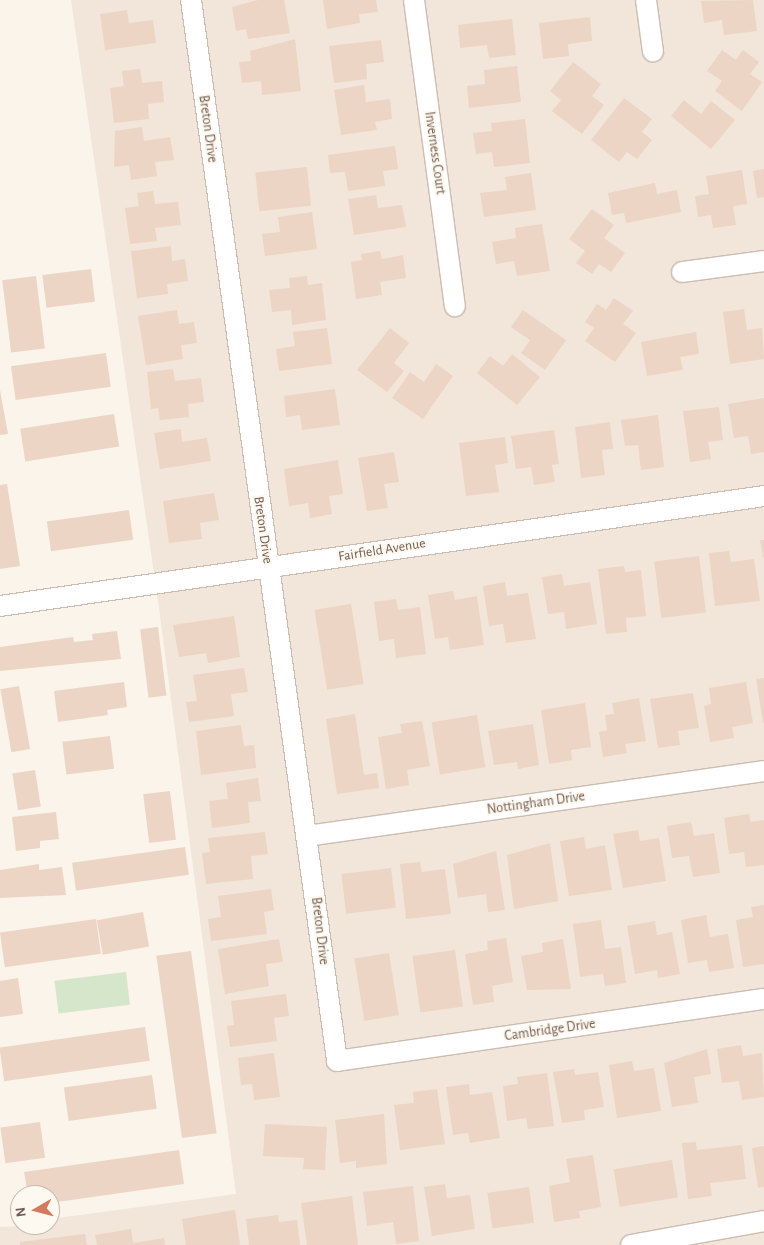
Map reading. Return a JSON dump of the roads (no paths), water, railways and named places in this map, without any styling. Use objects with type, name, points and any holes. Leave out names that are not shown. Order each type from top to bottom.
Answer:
[{"type":"street","name":"Breton Drive","points":[[191,0],[337,1060]]},
{"type":"street","name":"Inverness Court","points":[[414,0],[455,306]]},
{"type":"street","points":[[646,0],[653,52]]},
{"type":"street","points":[[682,272],[764,261]]},
{"type":"street","name":"Fairfield Avenue","points":[[0,606],[764,496]]},
{"type":"street","name":"Nottingham Drive","points":[[307,836],[764,771]]},
{"type":"street","name":"Cambridge Drive","points":[[337,1060],[764,1000]]},
{"type":"street","points":[[631,1245],[764,1221]]}]
